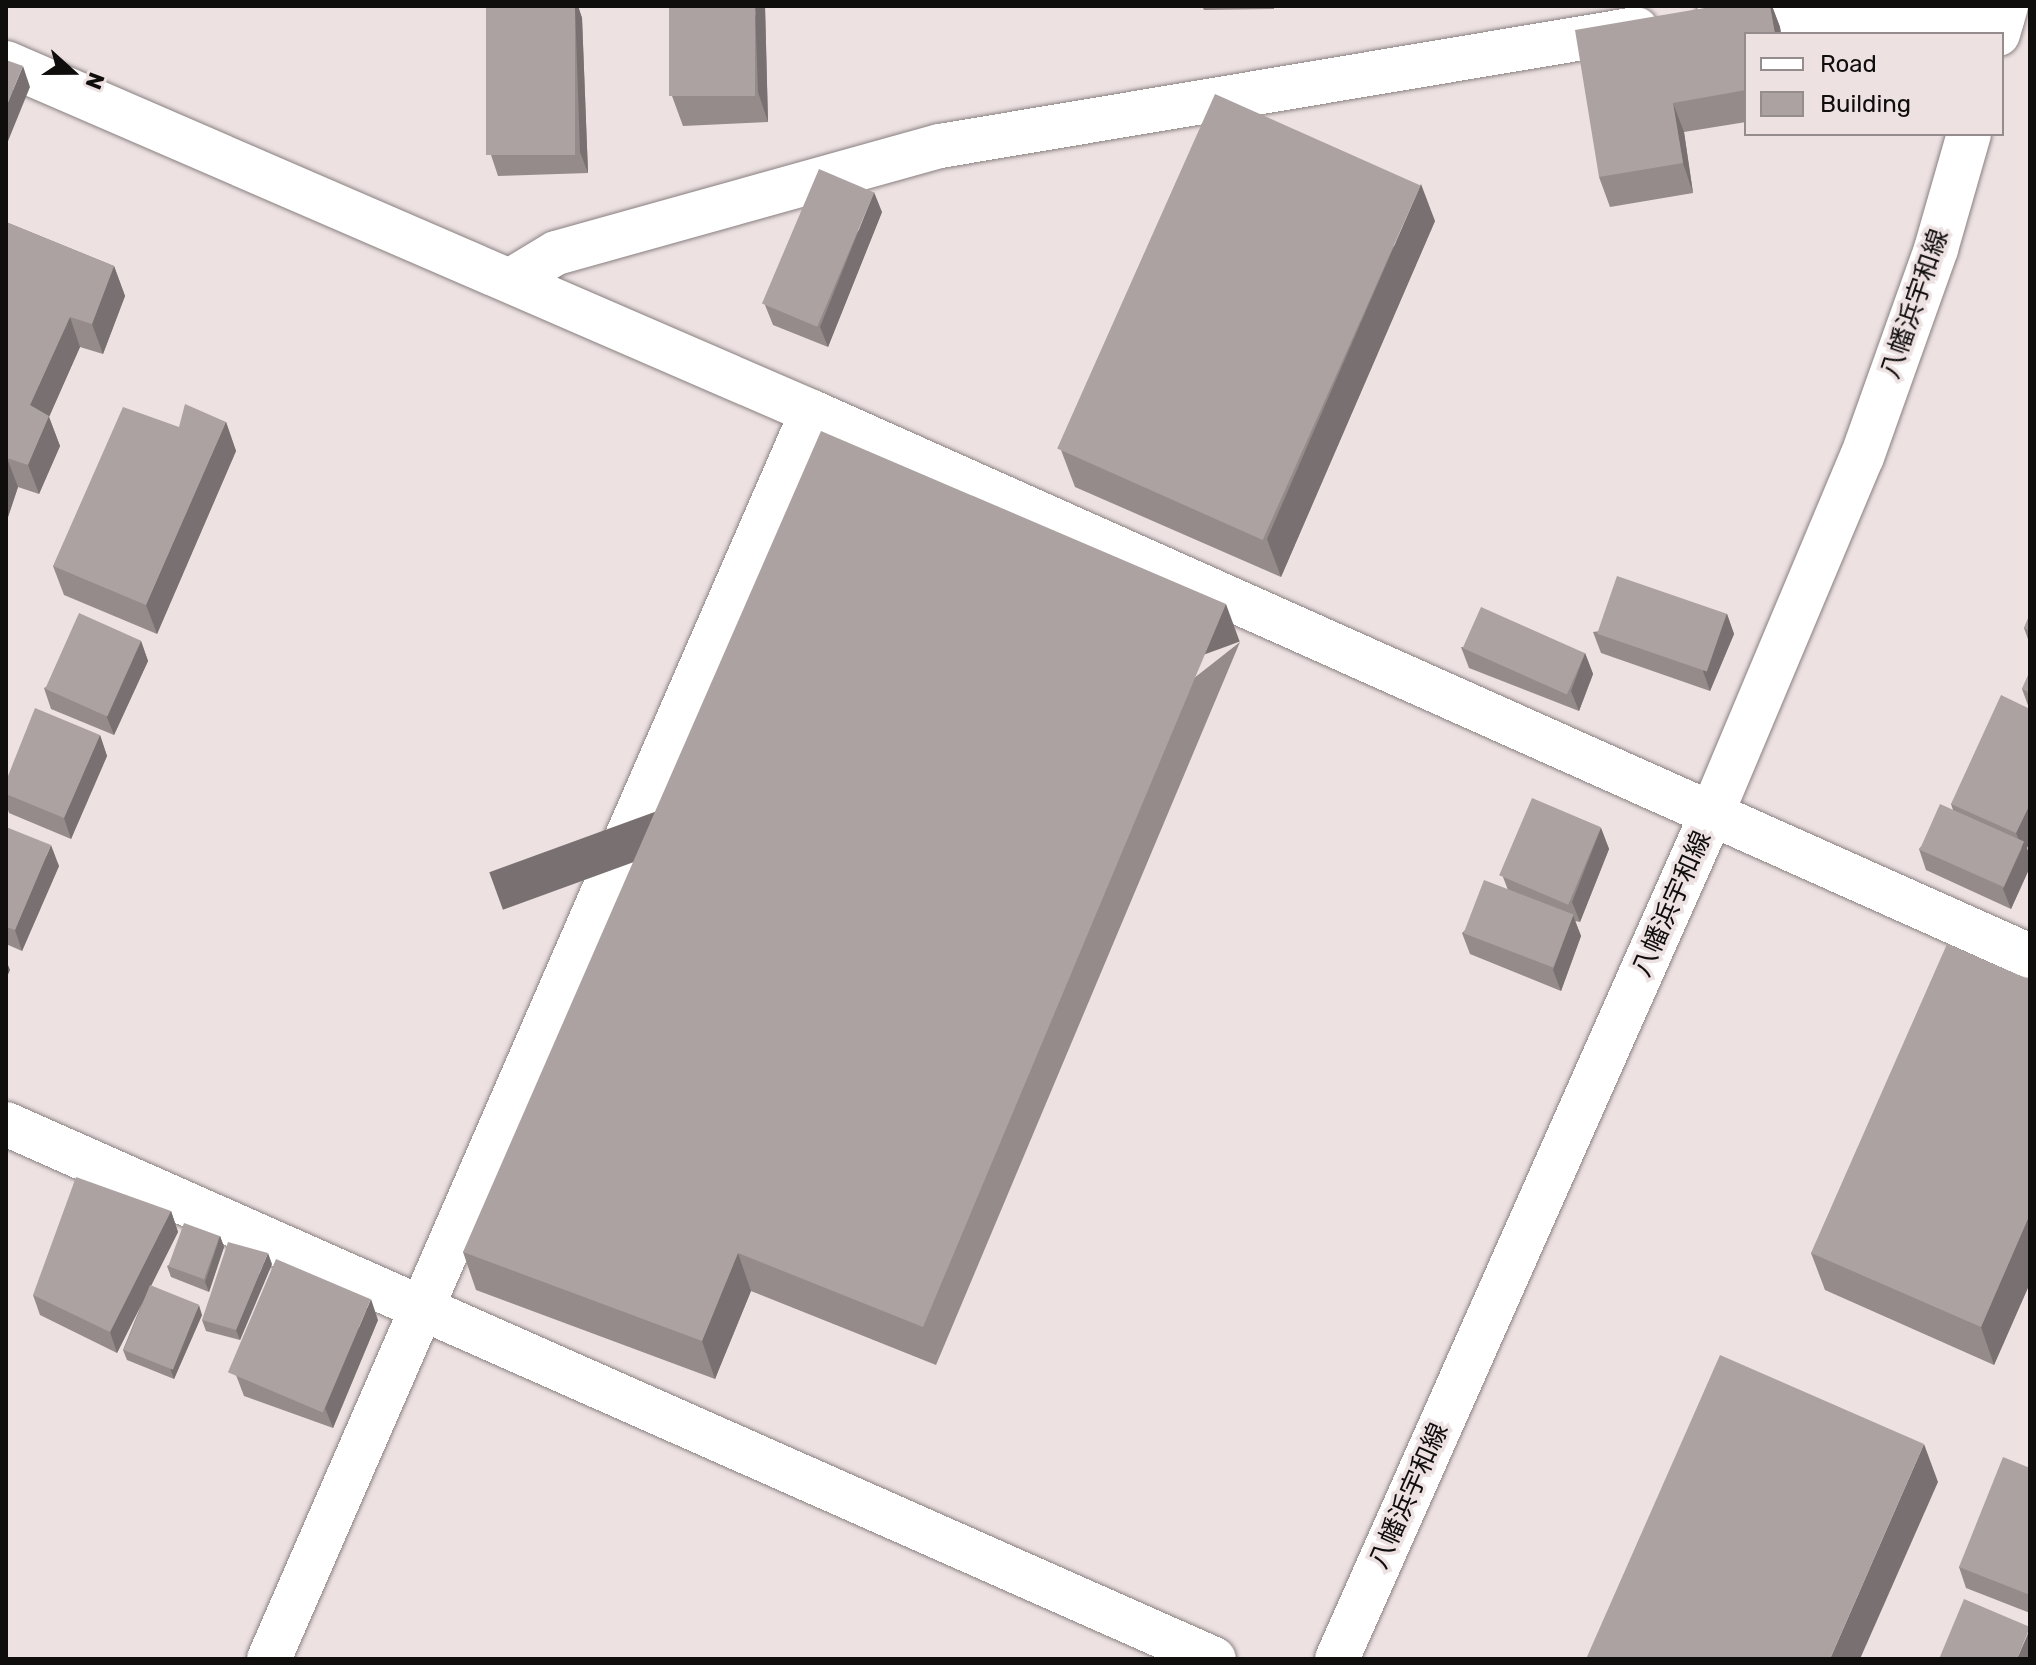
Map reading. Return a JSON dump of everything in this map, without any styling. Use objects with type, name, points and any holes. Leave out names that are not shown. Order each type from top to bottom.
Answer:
[{"type":"street","points":[[511,280],[556,253],[940,146],[1692,22],[1802,10],[2002,20]]},
{"type":"street","points":[[6,63],[812,412],[2030,956]]},
{"type":"street","name":"八幡浜宇和線","points":[[1337,1659],[1712,813],[1862,457],[1936,249],[1968,136]]},
{"type":"street","points":[[269,1659],[812,412]]},
{"type":"street","points":[[6,1124],[1214,1659]]},
{"type":"building","points":[[486,6],[575,6],[575,155],[486,155]]},
{"type":"building","points":[[669,6],[755,6],[755,96],[669,96]]},
{"type":"building","points":[[1716,6],[1770,6],[1775,32],[1744,32],[1744,90],[1673,103],[1683,163],[1599,177],[1575,30]]},
{"type":"building","points":[[6,60],[23,66],[6,107]]},
{"type":"building","points":[[1215,94],[1421,186],[1263,540],[1057,448]]},
{"type":"building","points":[[819,169],[874,192],[817,327],[762,303]]},
{"type":"building","points":[[6,222],[114,266],[92,324],[70,317],[30,405],[49,416],[28,465],[7,458],[6,461]]},
{"type":"building","points":[[185,404],[226,422],[146,605],[53,566],[123,407],[179,427]]},
{"type":"building","points":[[821,431],[1226,604],[923,1327],[738,1253],[702,1341],[463,1252]]},
{"type":"building","points":[[1617,576],[1727,614],[1707,671],[1597,634]]},
{"type":"building","points":[[1481,607],[1585,653],[1567,694],[1463,648]]},
{"type":"building","points":[[79,613],[141,641],[107,716],[45,689]]},
{"type":"building","points":[[2030,614],[2030,631],[2024,628]]},
{"type":"building","points":[[2030,671],[2030,693],[2022,689]]},
{"type":"building","points":[[2001,695],[2030,709],[2030,804],[2016,833],[1951,804]]},
{"type":"building","points":[[35,708],[100,735],[64,818],[6,794],[6,781]]},
{"type":"building","points":[[1532,798],[1601,827],[1568,905],[1499,875]]},
{"type":"building","points":[[1940,804],[2024,841],[2004,887],[1920,850]]},
{"type":"building","points":[[6,827],[51,845],[15,930],[6,927]]},
{"type":"building","points":[[1484,880],[1574,914],[1553,968],[1464,933]]},
{"type":"building","points":[[1947,944],[2030,980],[2030,1214],[1981,1327],[1811,1253]]},
{"type":"building","points":[[76,1177],[171,1211],[110,1332],[33,1295]]},
{"type":"building","points":[[184,1223],[220,1236],[204,1279],[168,1266]]},
{"type":"building","points":[[228,1242],[268,1253],[236,1330],[202,1320]]},
{"type":"building","points":[[276,1259],[371,1299],[323,1412],[228,1372]]},
{"type":"building","points":[[150,1285],[199,1305],[173,1370],[124,1350]]},
{"type":"building","points":[[1720,1355],[1924,1444],[1830,1659],[1586,1659]]},
{"type":"building","points":[[2003,1457],[2030,1468],[2030,1595],[1959,1567]]},
{"type":"building","points":[[1964,1599],[2030,1627],[2017,1659],[1939,1659]]}]
